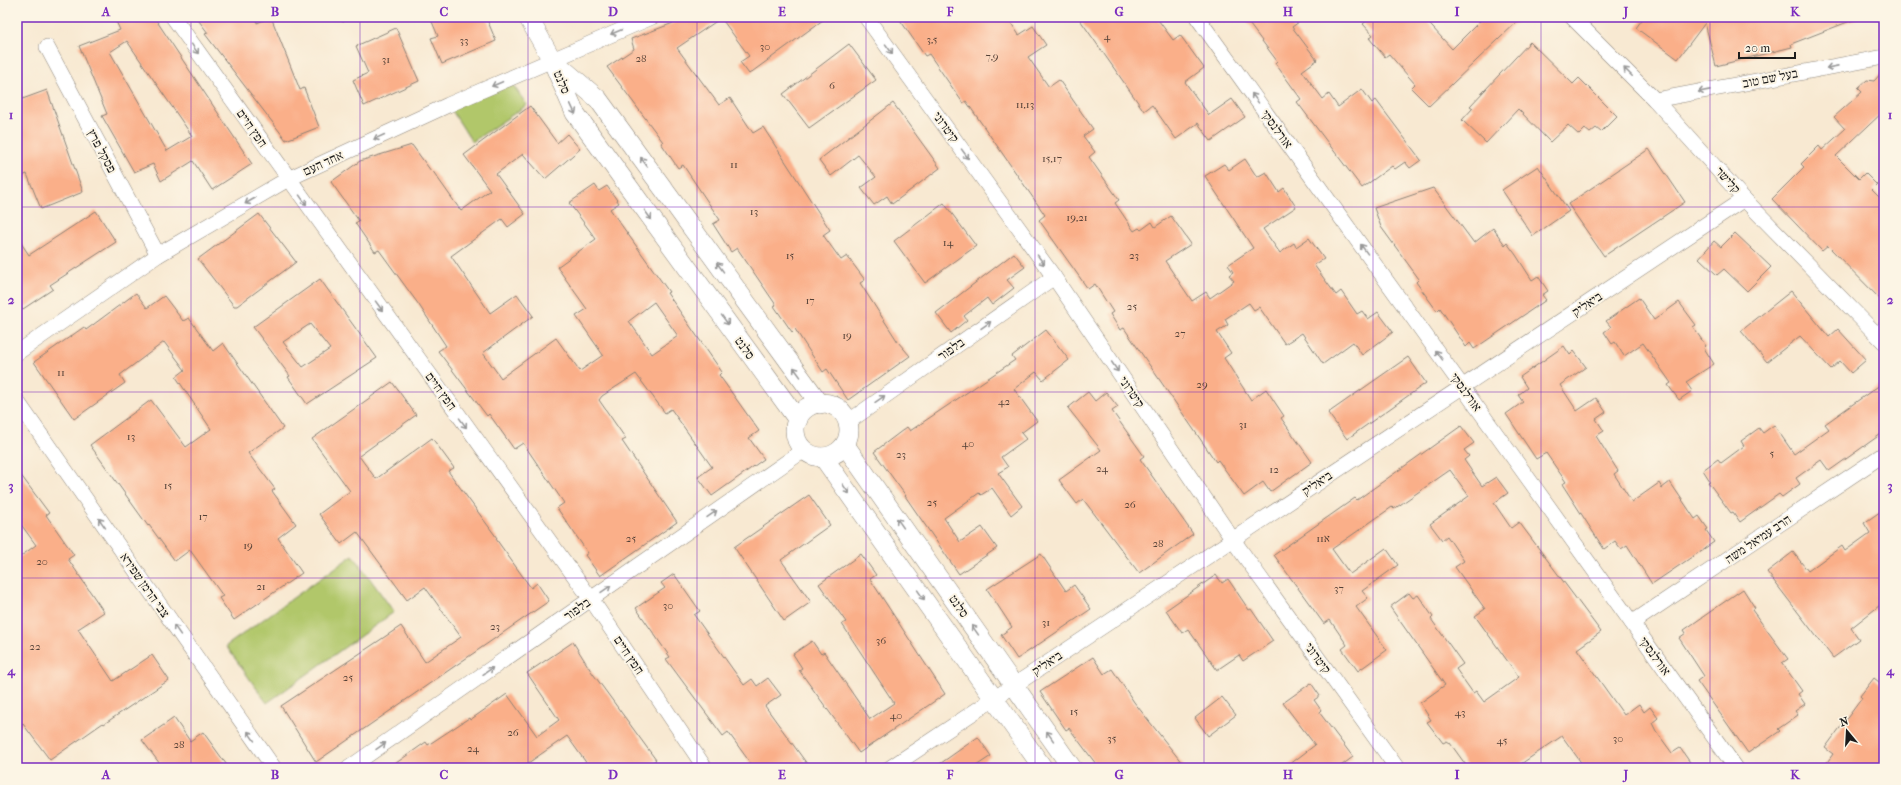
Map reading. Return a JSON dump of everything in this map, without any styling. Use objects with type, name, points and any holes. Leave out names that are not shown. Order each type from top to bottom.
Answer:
[{"type":"street","name":"חפץ חיים","points":[[173,17],[591,599],[705,768]]},
{"type":"street","points":[[528,17],[552,60]]},
{"type":"street","name":"אחד העם","points":[[17,353],[158,255],[288,179],[448,105],[652,17]]},
{"type":"street","name":"קיטרוני","points":[[866,17],[1054,277],[1233,540],[1397,768]]},
{"type":"street","name":"אורלנסקי","points":[[1197,17],[1736,768]]},
{"type":"street","name":"קלישר","points":[[1572,17],[1656,100],[1744,199],[1881,334]]},
{"type":"street","name":"פסקל פרץ","points":[[47,47],[158,255]]},
{"type":"street","name":"בעל שם טוב","points":[[1656,100],[1884,57]]},
{"type":"street","name":"סלנט","points":[[552,60],[598,99],[820,404]]},
{"type":"street","name":"סלנט","points":[[552,60],[575,113],[798,420]]},
{"type":"street","name":"ביאליק","points":[[890,768],[1744,199]]},
{"type":"street","name":"בלפור","points":[[848,422],[1054,277]]},
{"type":"street","name":"צבי הרמן שפירא","points":[[17,401],[274,768]]},
{"type":"street","points":[[820,404],[829,404],[844,414],[848,422],[849,430],[845,445],[839,451],[823,457],[816,457],[804,450],[796,436],[798,420],[806,409],[820,404]]},
{"type":"street","name":"סלנט","points":[[845,445],[1072,768]]},
{"type":"street","name":"בלפור","points":[[349,768],[804,450]]},
{"type":"street","name":"הרב עמיאל משה","points":[[1632,623],[1884,454]]},
{"type":"street","name":"סלנט","points":[[823,457],[1043,768]]},
{"type":"path","points":[[342,17],[343,21],[352,17]]},
{"type":"path","points":[[1784,17],[1785,21]]},
{"type":"green space","points":[[511,82],[527,105],[472,142],[451,109]]},
{"type":"green space","points":[[353,555],[394,612],[267,703],[226,646]]},
{"type":"building","points":[[114,17],[154,17],[252,164],[212,190],[193,161],[161,181],[153,164],[134,172],[102,116],[107,114],[79,46],[120,30]],"holes":[[[127,41],[192,136],[167,151],[110,52]]]},
{"type":"building","points":[[196,17],[256,17],[257,23],[271,17],[300,90],[304,88],[319,127],[286,140],[205,34],[208,33]]},
{"type":"building","points":[[430,17],[486,17],[496,41],[442,64],[431,38],[438,36]]},
{"type":"building","points":[[689,17],[827,17],[749,74],[740,62],[749,56],[721,18],[677,48],[719,105],[730,98],[753,133],[763,127],[830,230],[823,235],[841,260],[847,256],[865,280],[860,283],[898,342],[910,356],[848,400],[827,369],[823,372],[795,329],[792,332],[774,306],[776,305],[737,248],[731,252],[713,224],[720,220],[683,165],[678,168],[661,143],[663,142],[607,67],[634,49],[631,39]]},
{"type":"building","points":[[898,17],[1007,17],[1019,35],[1033,26],[1046,45],[1028,57],[1049,87],[1059,80],[1093,129],[1083,136],[1095,152],[1089,157],[1119,200],[1115,203],[1134,231],[1139,228],[1141,230],[1152,222],[1155,227],[1171,216],[1191,244],[1165,261],[1192,301],[1206,292],[1210,298],[1234,281],[1229,275],[1233,272],[1228,265],[1253,248],[1205,176],[1224,164],[1229,170],[1245,159],[1257,177],[1266,172],[1279,192],[1284,188],[1296,207],[1263,229],[1280,253],[1294,243],[1296,247],[1309,238],[1324,259],[1314,265],[1336,295],[1341,291],[1357,314],[1362,311],[1368,319],[1378,312],[1393,332],[1362,355],[1353,342],[1323,364],[1302,333],[1285,344],[1259,307],[1254,310],[1249,303],[1225,319],[1228,325],[1217,332],[1231,353],[1224,358],[1251,400],[1266,389],[1284,416],[1281,418],[1312,462],[1270,492],[1263,482],[1244,496],[1218,460],[1216,462],[1124,328],[1120,330],[1110,314],[1113,312],[1095,284],[1088,289],[1039,220],[1045,215],[966,101],[963,103],[929,54],[925,56]]},
{"type":"building","points":[[1078,17],[1156,17],[1173,40],[1180,35],[1204,68],[1185,82],[1209,115],[1232,99],[1245,117],[1211,141],[1198,123],[1176,139],[1152,105],[1144,111]]},
{"type":"building","points":[[1244,17],[1306,17],[1292,27],[1317,60],[1302,71],[1323,99],[1329,94],[1338,107],[1362,89],[1372,103],[1376,100],[1421,160],[1410,168],[1405,162],[1395,169],[1392,166],[1362,188],[1297,102],[1301,99],[1275,63],[1277,61]]},
{"type":"building","points":[[1371,17],[1423,17],[1452,49],[1484,17],[1522,17],[1429,106],[1411,88],[1415,84],[1389,54],[1385,57],[1369,38],[1373,35],[1363,24]]},
{"type":"building","points":[[1644,17],[1858,18],[1791,44],[1792,47],[1716,66],[1705,23],[1678,59],[1636,28]]},
{"type":"building","points":[[396,28],[419,81],[364,106],[353,80],[368,73],[356,46]]},
{"type":"building","points":[[1530,42],[1573,84],[1579,78],[1617,116],[1601,132],[1596,128],[1590,133],[1585,129],[1579,135],[1568,125],[1550,142],[1518,109],[1486,143],[1462,120],[1473,108],[1470,106]]},
{"type":"building","points":[[849,44],[876,80],[809,128],[783,94]]},
{"type":"building","points":[[1884,70],[1884,111],[1836,156],[1859,179],[1865,173],[1877,185],[1872,190],[1884,202],[1884,303],[1828,246],[1822,251],[1772,199],[1804,167],[1801,164],[1819,146],[1822,150],[1845,129],[1834,117],[1862,92],[1858,88],[1867,80],[1874,81]]},
{"type":"building","points":[[47,90],[83,192],[41,209],[27,174],[17,178],[17,101]]},
{"type":"building","points":[[893,103],[940,168],[892,204],[887,196],[874,205],[861,188],[876,177],[858,155],[831,176],[819,160]]},
{"type":"building","points":[[530,106],[557,143],[567,134],[580,149],[545,179],[523,154],[496,174],[525,214],[508,227],[502,219],[451,256],[490,313],[517,294],[533,316],[483,353],[501,378],[556,338],[580,371],[603,355],[576,316],[587,309],[557,267],[596,239],[569,203],[595,185],[599,191],[607,186],[619,203],[610,209],[669,292],[667,293],[722,372],[719,375],[759,431],[749,438],[764,459],[712,496],[698,477],[712,467],[671,409],[665,413],[636,374],[602,396],[599,400],[626,439],[622,441],[677,522],[600,576],[585,555],[588,553],[557,508],[564,503],[523,443],[514,449],[489,414],[487,416],[438,351],[446,346],[419,305],[379,250],[375,252],[355,223],[359,221],[331,182],[360,161],[412,145],[461,211],[490,190],[464,155]],"holes":[[[654,302],[678,336],[652,354],[629,321]]]},
{"type":"building","points":[[1649,149],[1685,202],[1604,256],[1568,204]]},
{"type":"building","points":[[1538,166],[1569,211],[1533,236],[1502,190]]},
{"type":"building","points":[[1433,188],[1474,243],[1493,228],[1505,245],[1507,243],[1516,255],[1532,280],[1538,276],[1548,291],[1542,295],[1546,300],[1474,349],[1470,343],[1466,347],[1440,308],[1437,311],[1416,282],[1419,279],[1381,227],[1374,208]]},
{"type":"building","points":[[944,203],[976,246],[925,283],[894,241]]},
{"type":"building","points":[[96,211],[116,242],[50,285],[53,289],[17,313],[17,237],[29,255]]},
{"type":"building","points":[[259,214],[296,262],[237,306],[234,306],[198,259]]},
{"type":"building","points":[[1735,233],[1771,267],[1747,291],[1724,269],[1717,275],[1699,258],[1714,241],[1721,247]]},
{"type":"building","points":[[1014,253],[1025,267],[1007,280],[1014,288],[992,305],[987,298],[964,316],[967,320],[951,333],[936,313]]},
{"type":"building","points":[[320,279],[377,358],[307,404],[288,377],[290,376],[253,327]],"holes":[[[310,324],[330,349],[303,367],[283,342]]]},
{"type":"building","points":[[1791,291],[1829,337],[1838,329],[1866,360],[1851,373],[1840,361],[1831,369],[1800,336],[1767,362],[1741,331]]},
{"type":"building","points":[[136,293],[147,308],[164,296],[183,321],[189,318],[213,351],[223,343],[283,428],[248,453],[275,489],[272,491],[296,524],[278,538],[302,573],[234,620],[219,598],[223,596],[190,550],[175,561],[90,445],[151,400],[186,447],[211,429],[176,377],[185,370],[164,342],[120,375],[125,383],[74,419],[34,362],[84,327],[86,330]]},
{"type":"building","points":[[1639,298],[1654,320],[1679,302],[1696,325],[1693,327],[1706,346],[1704,348],[1714,364],[1686,382],[1692,391],[1679,400],[1668,385],[1671,383],[1643,343],[1624,356],[1615,342],[1612,344],[1604,332],[1611,327],[1606,321]]},
{"type":"building","points":[[1046,330],[1069,360],[1043,380],[1036,372],[1014,389],[1037,421],[1021,433],[1026,439],[1001,457],[1008,467],[998,473],[1022,506],[1011,515],[992,488],[981,495],[979,493],[944,518],[960,542],[982,527],[997,548],[959,574],[874,452],[907,427],[910,431],[1015,360],[1012,356]]},
{"type":"building","points":[[1564,346],[1570,355],[1574,351],[1586,367],[1560,385],[1577,411],[1596,398],[1606,412],[1596,419],[1604,431],[1596,436],[1618,471],[1614,474],[1632,502],[1659,483],[1662,488],[1670,482],[1695,519],[1699,516],[1708,529],[1706,530],[1714,542],[1652,584],[1627,545],[1621,549],[1615,541],[1604,549],[1562,484],[1566,482],[1546,453],[1536,459],[1506,414],[1523,402],[1518,395],[1527,388],[1520,377]]},
{"type":"building","points":[[1408,357],[1426,383],[1347,439],[1328,413]]},
{"type":"building","points":[[392,382],[416,415],[359,456],[376,479],[432,438],[454,468],[448,471],[531,588],[537,583],[549,601],[316,762],[281,706],[401,626],[425,662],[461,637],[425,587],[407,600],[357,532],[341,544],[319,514],[350,491],[312,439]]},
{"type":"building","points":[[1884,382],[1884,432],[1829,471],[1821,460],[1796,478],[1800,484],[1782,497],[1779,494],[1740,522],[1733,512],[1731,513],[1708,482],[1710,481],[1703,470],[1718,459],[1721,463],[1744,446],[1741,441],[1759,428],[1763,433],[1774,425],[1794,454],[1829,429],[1825,424]]},
{"type":"building","points":[[1088,392],[1095,401],[1106,392],[1118,407],[1112,411],[1144,456],[1140,459],[1193,534],[1139,573],[1083,499],[1077,504],[1059,480],[1101,450],[1068,408]]},
{"type":"building","points":[[1461,426],[1474,443],[1464,450],[1469,456],[1464,460],[1482,486],[1496,477],[1508,493],[1494,503],[1511,528],[1519,522],[1601,632],[1577,649],[1624,715],[1639,704],[1644,712],[1650,707],[1658,718],[1652,723],[1656,731],[1672,753],[1680,748],[1694,768],[1585,768],[1562,736],[1515,768],[1468,768],[1450,743],[1447,741],[1443,743],[1427,722],[1431,720],[1420,703],[1445,685],[1390,607],[1409,593],[1413,598],[1418,595],[1433,617],[1431,619],[1463,664],[1456,669],[1473,693],[1476,691],[1484,702],[1519,677],[1475,616],[1485,609],[1455,567],[1464,561],[1447,536],[1442,540],[1430,524],[1469,496],[1450,470],[1394,509],[1392,507],[1332,549],[1350,574],[1386,548],[1398,565],[1362,591],[1368,598],[1356,607],[1387,650],[1358,671],[1342,649],[1347,645],[1330,620],[1324,624],[1274,555],[1355,498],[1357,500]]},
{"type":"building","points":[[17,470],[49,513],[46,515],[74,555],[68,559],[104,612],[78,629],[113,681],[152,655],[169,680],[50,760],[23,724],[17,728],[17,559],[36,545],[17,519]]},
{"type":"building","points":[[809,495],[830,525],[781,560],[811,602],[784,621],[734,547]]},
{"type":"building","points":[[1884,509],[1884,602],[1851,628],[1859,639],[1833,658],[1767,572],[1793,552],[1808,571],[1842,546],[1845,551],[1870,533],[1864,523]]},
{"type":"building","points":[[861,554],[876,575],[870,579],[945,694],[859,753],[799,670],[802,668],[793,654],[812,641],[821,654],[824,652],[870,719],[894,703],[842,624],[846,622],[819,584]]},
{"type":"building","points":[[1041,554],[1066,591],[1074,585],[1091,609],[1017,659],[1001,635],[1012,627],[987,589]]},
{"type":"building","points":[[674,574],[700,611],[694,615],[744,685],[752,679],[757,686],[768,678],[781,695],[765,706],[810,768],[754,768],[728,732],[723,736],[666,659],[670,657],[636,608],[665,588],[661,583]]},
{"type":"building","points":[[1216,575],[1222,583],[1228,579],[1249,610],[1251,609],[1273,641],[1243,661],[1239,655],[1217,670],[1188,629],[1182,633],[1166,610]]},
{"type":"building","points":[[1743,589],[1755,608],[1752,610],[1788,659],[1782,663],[1802,691],[1798,694],[1805,704],[1795,711],[1798,715],[1778,729],[1780,731],[1748,753],[1697,681],[1704,676],[1679,638],[1686,633],[1684,630]]},
{"type":"building","points":[[573,642],[591,671],[656,760],[644,768],[590,768],[567,736],[521,768],[389,768],[426,742],[428,745],[469,718],[470,720],[507,694],[537,736],[559,720],[527,673]]},
{"type":"building","points":[[1093,657],[1104,674],[1112,669],[1134,702],[1186,768],[1099,768],[1069,728],[1066,730],[1040,692]]},
{"type":"building","points":[[1874,678],[1884,686],[1884,768],[1823,768],[1833,754],[1825,748],[1862,698],[1860,696]]},
{"type":"building","points":[[1311,683],[1320,696],[1314,700],[1321,710],[1319,712],[1353,757],[1338,768],[1285,768],[1315,745],[1283,703]]},
{"type":"building","points":[[1222,697],[1236,715],[1208,736],[1195,718]]},
{"type":"building","points":[[174,718],[190,741],[203,732],[229,768],[163,768],[142,740]]},
{"type":"building","points":[[978,737],[991,756],[973,768],[934,768]]}]
